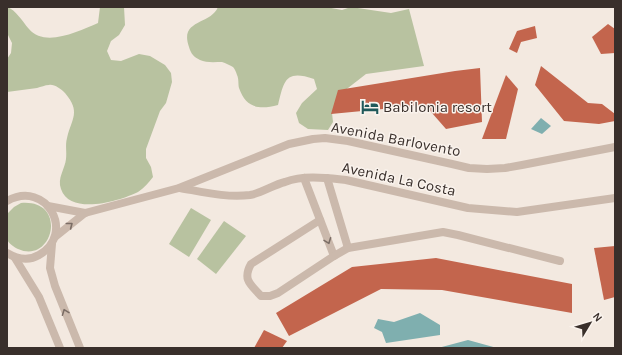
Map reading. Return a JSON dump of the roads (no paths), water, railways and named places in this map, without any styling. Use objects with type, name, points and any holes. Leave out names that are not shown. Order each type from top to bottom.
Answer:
[{"type":"street","name":"Avenida Barlovento","points":[[15,258],[26,259],[36,257],[45,252],[53,240],[85,213],[179,188],[289,144],[313,138],[336,139],[452,164],[487,169],[505,168],[615,147]]},
{"type":"street","name":"Avenida La Costa","points":[[179,188],[232,196],[252,195],[286,181],[304,178],[327,178],[346,180],[468,208],[517,212],[615,198]]},
{"type":"street","points":[[304,178],[334,256]]},
{"type":"street","points":[[327,178],[348,248]]},
{"type":"street","points":[[7,201],[15,196],[27,195],[39,198],[48,206],[54,215],[57,226],[53,240],[50,268],[55,286],[80,348]]},
{"type":"street","name":"Avenida Barlovento","points":[[48,206],[85,213]]},
{"type":"street","points":[[320,220],[251,264],[246,272],[248,282],[261,296],[270,296],[278,293],[348,248],[443,232],[458,234],[560,260]]},
{"type":"street","points":[[7,253],[15,258],[39,297],[60,348]]},
{"type":"water","points":[[541,118],[551,126],[542,134],[531,129]]},
{"type":"water","points":[[420,313],[440,325],[440,335],[386,343],[382,332],[374,328],[378,319],[394,322]]},
{"type":"water","points":[[468,340],[497,348],[438,348]]},
{"type":"place","name":"Babilonia resort","points":[[370,107]]}]
